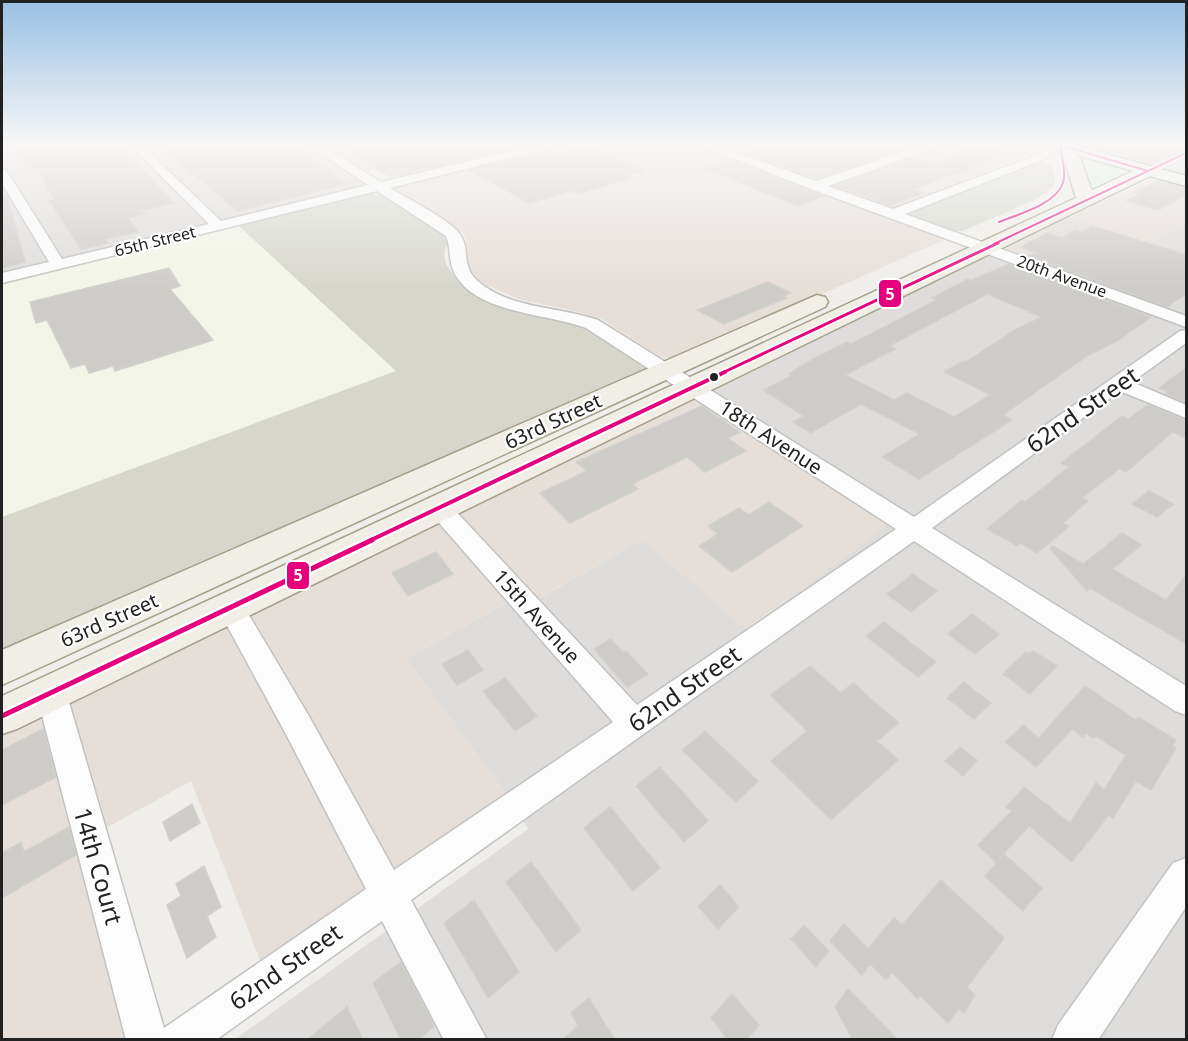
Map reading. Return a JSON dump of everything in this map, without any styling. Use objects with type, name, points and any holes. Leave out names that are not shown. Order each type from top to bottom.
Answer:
[{"type":"main road","name":"63rd Street","points":[[2,716],[440,509],[691,386],[973,243],[1058,193]]},
{"type":"main road","points":[[1083,193],[1086,200]]},
{"type":"main road","name":"63rd Street","points":[[2,668],[666,370],[973,243],[1086,200]]},
{"type":"street","points":[[14,193],[58,265]]},
{"type":"street","points":[[184,193],[219,226]]},
{"type":"street","name":"65th Street","points":[[2,278],[357,193]]},
{"type":"street","name":"18th Avenue","points":[[389,193],[452,232],[456,237],[459,269],[474,286],[517,306],[580,318],[666,370],[1186,702]]},
{"type":"street","name":"20th Avenue","points":[[833,193],[1186,322]]},
{"type":"street","points":[[893,214],[948,193]]},
{"type":"street","name":"63rd Street","points":[[1086,200],[1102,193]]},
{"type":"street","name":"62nd Street","points":[[180,1040],[914,529],[1186,335]]},
{"type":"street","points":[[1118,383],[1186,412]]},
{"type":"street","name":"15th Avenue","points":[[440,509],[633,723]]},
{"type":"street","points":[[230,607],[299,728],[466,1040]]},
{"type":"street","name":"14th Court","points":[[51,693],[147,1040]]},
{"type":"street","points":[[1073,1040],[1186,876]]},
{"type":"shaded area","points":[[2,193],[335,193],[2,274]]},
{"type":"shaded area","points":[[367,193],[383,195],[442,233],[447,243],[444,255],[446,264],[458,282],[469,291],[502,307],[585,325],[647,367],[644,371],[2,655],[2,517],[396,371],[238,225]]},
{"type":"shaded area","points":[[402,193],[824,193],[939,234],[946,239],[678,358],[660,357],[600,318],[521,300],[487,285],[478,279],[467,265],[464,256],[466,239],[464,234]]},
{"type":"shaded area","points":[[850,193],[933,193],[895,208]]},
{"type":"shaded area","points":[[960,193],[1046,193],[1037,199],[963,231],[953,231],[908,214]]},
{"type":"shaded area","points":[[1122,193],[1186,193],[1186,223],[1150,243],[1068,217]]},
{"type":"shaded area","points":[[1068,217],[1150,243],[1186,223],[1186,1039],[234,1040],[528,829],[506,794],[406,658],[525,593],[533,602],[642,540],[747,629],[886,526],[689,398],[990,255],[1073,285],[1121,259],[1041,230]]},
{"type":"shaded area","points":[[238,225],[396,371],[2,517],[2,283]]},
{"type":"shaded area","points":[[1041,230],[1122,259],[1085,279],[1006,249]]},
{"type":"shaded area","points":[[689,398],[696,399],[865,508],[884,521],[887,526],[746,629],[642,540],[532,602],[524,593],[406,658],[506,794],[261,963],[191,781],[77,844],[128,1039],[2,1040],[2,726]]},
{"type":"building","points":[[50,193],[164,193],[174,203],[142,210],[144,214],[128,218],[138,232],[105,239],[108,243],[81,249],[49,200],[54,200]]},
{"type":"building","points":[[215,193],[311,193],[238,211]]},
{"type":"building","points":[[510,193],[565,193],[529,203]]},
{"type":"building","points":[[765,193],[815,193],[824,196],[798,206]]},
{"type":"building","points":[[854,193],[924,193],[891,205]]},
{"type":"building","points":[[1136,193],[1186,193],[1186,195],[1158,210],[1127,201],[1140,194]]},
{"type":"building","points":[[7,196],[25,262],[2,268],[2,197]]},
{"type":"building","points":[[1093,226],[1186,255],[1186,294],[1167,307],[1028,256],[1036,253],[1021,247],[1047,233],[1062,238],[1075,230],[1081,232]]},
{"type":"building","points":[[1009,264],[1151,317],[1117,341],[1087,356],[1003,415],[1012,420],[919,479],[882,457],[920,434],[861,404],[811,433],[793,422],[804,416],[763,390],[792,376],[789,374],[813,359],[847,342],[851,344],[937,300],[932,298],[968,279],[972,280]],"holes":[[[987,294],[1042,317],[1018,328],[966,362],[963,361],[944,372],[991,395],[954,417],[907,393],[894,400],[845,375],[895,349],[889,346]]]},
{"type":"building","points":[[169,268],[180,286],[170,289],[213,340],[115,371],[113,366],[89,373],[85,364],[71,368],[47,320],[36,323],[30,302]]},
{"type":"building","points":[[768,282],[791,293],[783,296],[786,298],[724,324],[697,310]]},
{"type":"building","points":[[1186,368],[1186,403],[1165,394],[1168,392],[1159,388]]},
{"type":"building","points":[[1148,405],[1186,420],[1186,438],[1173,432],[1126,472],[1119,469],[1082,498],[1088,501],[1063,523],[1069,526],[1037,553],[1020,543],[1017,546],[987,529],[1022,500],[1025,502],[1069,467],[1061,463],[1122,416],[1128,419]]},
{"type":"building","points":[[702,406],[740,432],[727,438],[746,451],[705,472],[687,457],[632,484],[638,489],[570,523],[540,493],[587,471],[576,462]]},
{"type":"building","points":[[1149,491],[1174,504],[1157,517],[1132,504]]},
{"type":"building","points":[[769,502],[803,526],[732,572],[699,546],[718,534],[708,526],[739,508],[749,515]]},
{"type":"building","points":[[1122,533],[1142,545],[1112,569],[1166,600],[1186,575],[1186,644],[1090,588],[1087,591],[1050,549],[1053,546],[1083,564]]},
{"type":"building","points":[[436,552],[453,574],[408,596],[392,573]]},
{"type":"building","points":[[913,574],[937,591],[911,612],[887,594]]},
{"type":"building","points":[[972,614],[999,634],[975,654],[948,634]]},
{"type":"building","points":[[884,622],[936,662],[918,677],[866,636]]},
{"type":"building","points":[[611,639],[623,653],[626,651],[648,674],[627,687],[594,649]]},
{"type":"building","points":[[468,650],[483,670],[457,685],[442,664]]},
{"type":"building","points":[[1033,651],[1057,666],[1030,694],[1003,674],[1026,652],[1028,654]]},
{"type":"building","points":[[810,666],[841,693],[853,683],[899,723],[877,741],[898,760],[831,820],[771,761],[807,731],[770,695]]},
{"type":"building","points":[[505,678],[537,716],[515,731],[483,691]]},
{"type":"building","points":[[964,682],[991,703],[974,719],[947,698]]},
{"type":"building","points":[[1085,686],[1136,720],[1138,717],[1176,740],[1172,746],[1176,748],[1151,790],[1136,781],[1113,818],[1109,815],[1072,862],[1029,826],[996,862],[978,845],[1012,811],[1006,807],[1024,787],[1070,823],[1096,783],[1104,790],[1126,755],[1096,736],[1093,738],[1086,733],[1083,737],[1072,729],[1036,767],[1005,742],[1023,725],[1039,738]]},
{"type":"building","points":[[43,729],[56,777],[2,805],[2,750]]},
{"type":"building","points":[[705,731],[758,781],[736,802],[682,750]]},
{"type":"building","points":[[960,747],[977,760],[963,776],[945,761]]},
{"type":"building","points":[[660,767],[708,821],[684,842],[636,786]]},
{"type":"building","points":[[192,804],[200,823],[170,841],[163,822]]},
{"type":"building","points":[[610,807],[660,868],[633,891],[584,828]]},
{"type":"building","points":[[69,827],[76,855],[2,898],[2,853],[21,842],[24,852]]},
{"type":"building","points":[[1004,854],[1042,888],[1023,911],[985,876]]},
{"type":"building","points":[[531,862],[581,930],[556,952],[506,882]]},
{"type":"building","points":[[204,866],[221,907],[207,916],[216,937],[187,958],[167,905],[181,896],[176,884]]},
{"type":"building","points":[[941,880],[1004,938],[967,987],[975,995],[964,1013],[959,1008],[948,1023],[920,995],[918,999],[892,972],[886,980],[870,964],[862,975],[830,941],[844,924],[868,949],[894,918],[902,925]]},
{"type":"building","points":[[720,885],[739,907],[718,929],[698,906]]},
{"type":"building","points":[[474,900],[519,972],[488,998],[444,923]]},
{"type":"building","points":[[804,925],[829,951],[816,967],[791,939]]},
{"type":"building","points":[[401,962],[434,1026],[419,1040],[401,1040],[373,983]]},
{"type":"building","points":[[848,989],[898,1040],[853,1040],[835,1007]]},
{"type":"building","points":[[732,994],[759,1025],[746,1040],[728,1040],[711,1018]]},
{"type":"building","points":[[589,998],[615,1040],[563,1040],[578,1025],[571,1013]]},
{"type":"building","points":[[347,1007],[363,1040],[307,1040]]},
{"type":"transit line","name":"5","points":[[999,222],[1045,202],[1056,193]]},
{"type":"transit line","name":"5","points":[[2,716],[1103,193]]}]
